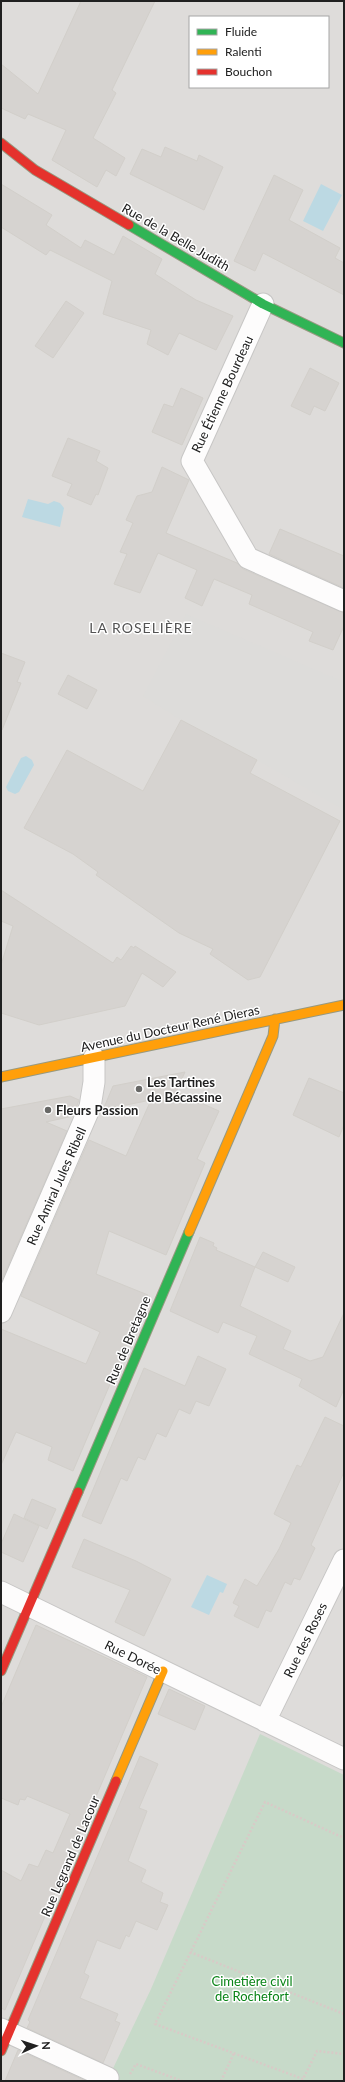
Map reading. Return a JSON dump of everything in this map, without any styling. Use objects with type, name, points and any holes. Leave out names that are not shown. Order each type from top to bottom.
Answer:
[{"type":"street","name":"Rue de la Belle Judith","points":[[1,143],[35,170],[263,304],[344,343]]},
{"type":"street","name":"Rue Étienne Bourdeau","points":[[263,304],[192,461],[248,558],[344,600]]},
{"type":"street","name":"Avenue du Docteur René Dieras","points":[[1,1077],[344,1005]]},
{"type":"street","name":"Rue de Bretagne","points":[[1,1670],[273,1036],[275,1019]]},
{"type":"street","name":"Rue Amiral Jules Ribell","points":[[1,1312],[90,1107],[94,1082],[94,1058]]},
{"type":"street","name":"Rue des Roses","points":[[265,1721],[344,1560]]},
{"type":"street","name":"Rue Dorée","points":[[1,1592],[344,1759]]},
{"type":"street","name":"Rue Legrand de Lacour","points":[[1,2051],[5,2030],[163,1671]]},
{"type":"street","points":[[5,2030],[108,2078]]},
{"type":"path","points":[[344,1838],[265,1802],[155,2024],[303,2080],[317,2051],[344,2054]]},
{"type":"path","points":[[190,1952],[344,2014]]},
{"type":"path","points":[[221,2081],[234,2053]]},
{"type":"path","points":[[130,2075],[136,2064],[182,2081]]},
{"type":"shaded area","points":[[1,1],[344,1],[344,2081],[1,2081]]},
{"type":"shaded area","points":[[186,614],[344,682],[344,810],[257,760],[181,720],[143,696]]},
{"type":"green space","name":"Cimetière civil de Rochefort","points":[[260,1734],[344,1775],[344,2081],[107,2081],[151,1989]]},
{"type":"water","points":[[321,184],[342,195],[323,231],[303,221]]},
{"type":"water","points":[[28,499],[48,504],[54,501],[60,503],[64,508],[60,527],[22,517]]},
{"type":"water","points":[[26,756],[32,760],[34,765],[19,792],[15,794],[8,791],[6,787],[21,758]]},
{"type":"water","points":[[207,1575],[227,1584],[223,1593],[220,1592],[209,1615],[191,1607]]},
{"type":"building","points":[[81,1],[155,1],[112,90],[116,93],[93,138],[125,158],[116,176],[106,170],[97,187],[52,160],[66,130],[28,114],[25,119],[1,108],[1,64],[38,94]]},
{"type":"building","points":[[165,147],[197,161],[199,155],[223,167],[204,210],[130,174],[142,149],[161,157]]},
{"type":"building","points":[[274,175],[303,190],[289,220],[340,248],[335,258],[344,263],[344,295],[263,253],[255,271],[234,261]]},
{"type":"building","points":[[1,184],[52,215],[46,225],[81,248],[85,240],[114,255],[123,236],[162,259],[155,274],[196,300],[233,316],[216,350],[179,333],[168,355],[147,344],[151,330],[103,314],[112,281],[50,250],[46,255],[1,227]]},
{"type":"building","points":[[66,301],[84,313],[53,358],[35,346]]},
{"type":"building","points":[[310,368],[339,383],[325,411],[314,406],[310,415],[291,406]]},
{"type":"building","points":[[181,388],[203,398],[182,445],[152,432],[164,404],[173,407]]},
{"type":"building","points":[[68,438],[100,451],[96,461],[108,468],[98,495],[96,494],[91,505],[67,495],[72,484],[52,476]]},
{"type":"building","points":[[162,467],[189,480],[166,533],[237,563],[243,569],[344,613],[344,626],[333,650],[309,641],[313,632],[249,604],[252,595],[214,579],[202,606],[185,598],[197,570],[158,553],[140,593],[114,584],[127,554],[120,552],[133,523],[126,520],[137,496],[152,492]]},
{"type":"building","points":[[280,529],[344,556],[344,588],[269,554]]},
{"type":"building","points":[[1,653],[25,662],[17,682],[21,683],[2,730]]},
{"type":"building","points":[[68,675],[97,690],[87,709],[58,694]]},
{"type":"building","points":[[181,720],[257,760],[250,773],[340,821],[260,977],[248,980],[210,954],[213,949],[179,933],[96,875],[98,872],[73,854],[24,828],[67,750],[143,791]]},
{"type":"building","points":[[1,890],[113,963],[117,957],[121,960],[131,946],[134,948],[135,946],[176,972],[163,987],[142,973],[125,1006],[39,1025],[1,1013],[1,965],[13,926],[1,921]]},
{"type":"building","points":[[185,1072],[176,1092],[219,1111],[197,1159],[205,1163],[166,1255],[109,1231],[96,1274],[148,1295],[73,1471],[48,1460],[52,1447],[16,1432],[1,1465],[1,1329],[86,1364],[100,1332],[21,1296],[89,1140],[126,1156],[151,1100],[103,1110],[113,1086]]},
{"type":"building","points":[[309,1078],[344,1093],[344,1125],[339,1137],[293,1115]]},
{"type":"building","points":[[70,1096],[79,1100],[73,1116],[46,1122],[67,1131],[1,1282],[1,1109]]},
{"type":"building","points":[[200,1237],[214,1243],[213,1246],[217,1248],[216,1250],[255,1267],[240,1306],[291,1331],[283,1349],[310,1361],[323,1357],[344,1313],[344,1389],[336,1407],[299,1386],[302,1379],[249,1354],[257,1336],[223,1322],[218,1333],[170,1311]]},
{"type":"building","points":[[263,1252],[295,1267],[288,1282],[255,1267]]},
{"type":"building","points":[[198,1356],[226,1369],[209,1406],[196,1401],[190,1414],[179,1409],[166,1437],[157,1433],[145,1460],[138,1457],[127,1481],[121,1478],[101,1524],[82,1516],[144,1368],[185,1386]]},
{"type":"building","points":[[325,1417],[344,1426],[344,1472],[311,1545],[315,1548],[300,1580],[294,1578],[291,1585],[285,1582],[271,1612],[266,1610],[258,1628],[234,1616],[239,1606],[233,1603],[245,1579],[257,1586],[279,1549],[291,1523],[274,1514],[297,1465],[301,1467]]},
{"type":"building","points":[[32,1499],[56,1509],[47,1529],[24,1518]]},
{"type":"building","points":[[14,1514],[39,1526],[23,1562],[1,1552],[1,1544]]},
{"type":"building","points":[[84,1539],[136,1561],[171,1579],[144,1636],[115,1622],[130,1590],[72,1567]]},
{"type":"building","points":[[36,1625],[147,1677],[5,2010],[1,2008],[1,1870],[21,1881],[29,1864],[38,1867],[46,1850],[53,1853],[70,1814],[27,1796],[25,1800],[20,1799],[18,1805],[1,1798],[1,1707]]},
{"type":"building","points":[[169,1689],[205,1706],[195,1730],[158,1714]]},
{"type":"building","points":[[140,1756],[158,1764],[139,1808],[147,1811],[128,1861],[146,1870],[141,1882],[163,1893],[160,1902],[168,1905],[157,1930],[136,1921],[129,1937],[126,1935],[120,1949],[97,1940],[84,1973],[89,1976],[80,1998],[118,2014],[115,2021],[120,2023],[103,2063],[27,2028],[30,2022],[28,2020]]},
{"type":"building","points":[[18,2050],[86,2081],[5,2081]]},
{"type":"traffic: fast","points":[[129,225],[263,304],[344,343]]},
{"type":"traffic: fast","points":[[78,1492],[189,1232]]},
{"type":"traffic: slow","points":[[1,1077],[344,1005]]},
{"type":"traffic: slow","points":[[189,1232],[273,1036],[275,1019]]},
{"type":"traffic: slow","points":[[116,1781],[163,1671]]},
{"type":"traffic: jam","points":[[1,143],[35,170],[129,225]]},
{"type":"traffic: jam","points":[[1,1671],[78,1492]]},
{"type":"traffic: jam","points":[[1,2051],[116,1781]]},
{"type":"place","name":"Les Tartines de Bécassine","points":[[139,1089]]},
{"type":"place","name":"Fleurs Passion","points":[[48,1110]]},
{"type":"district","name":"LA ROSELIÈRE","points":[[141,628]]}]
